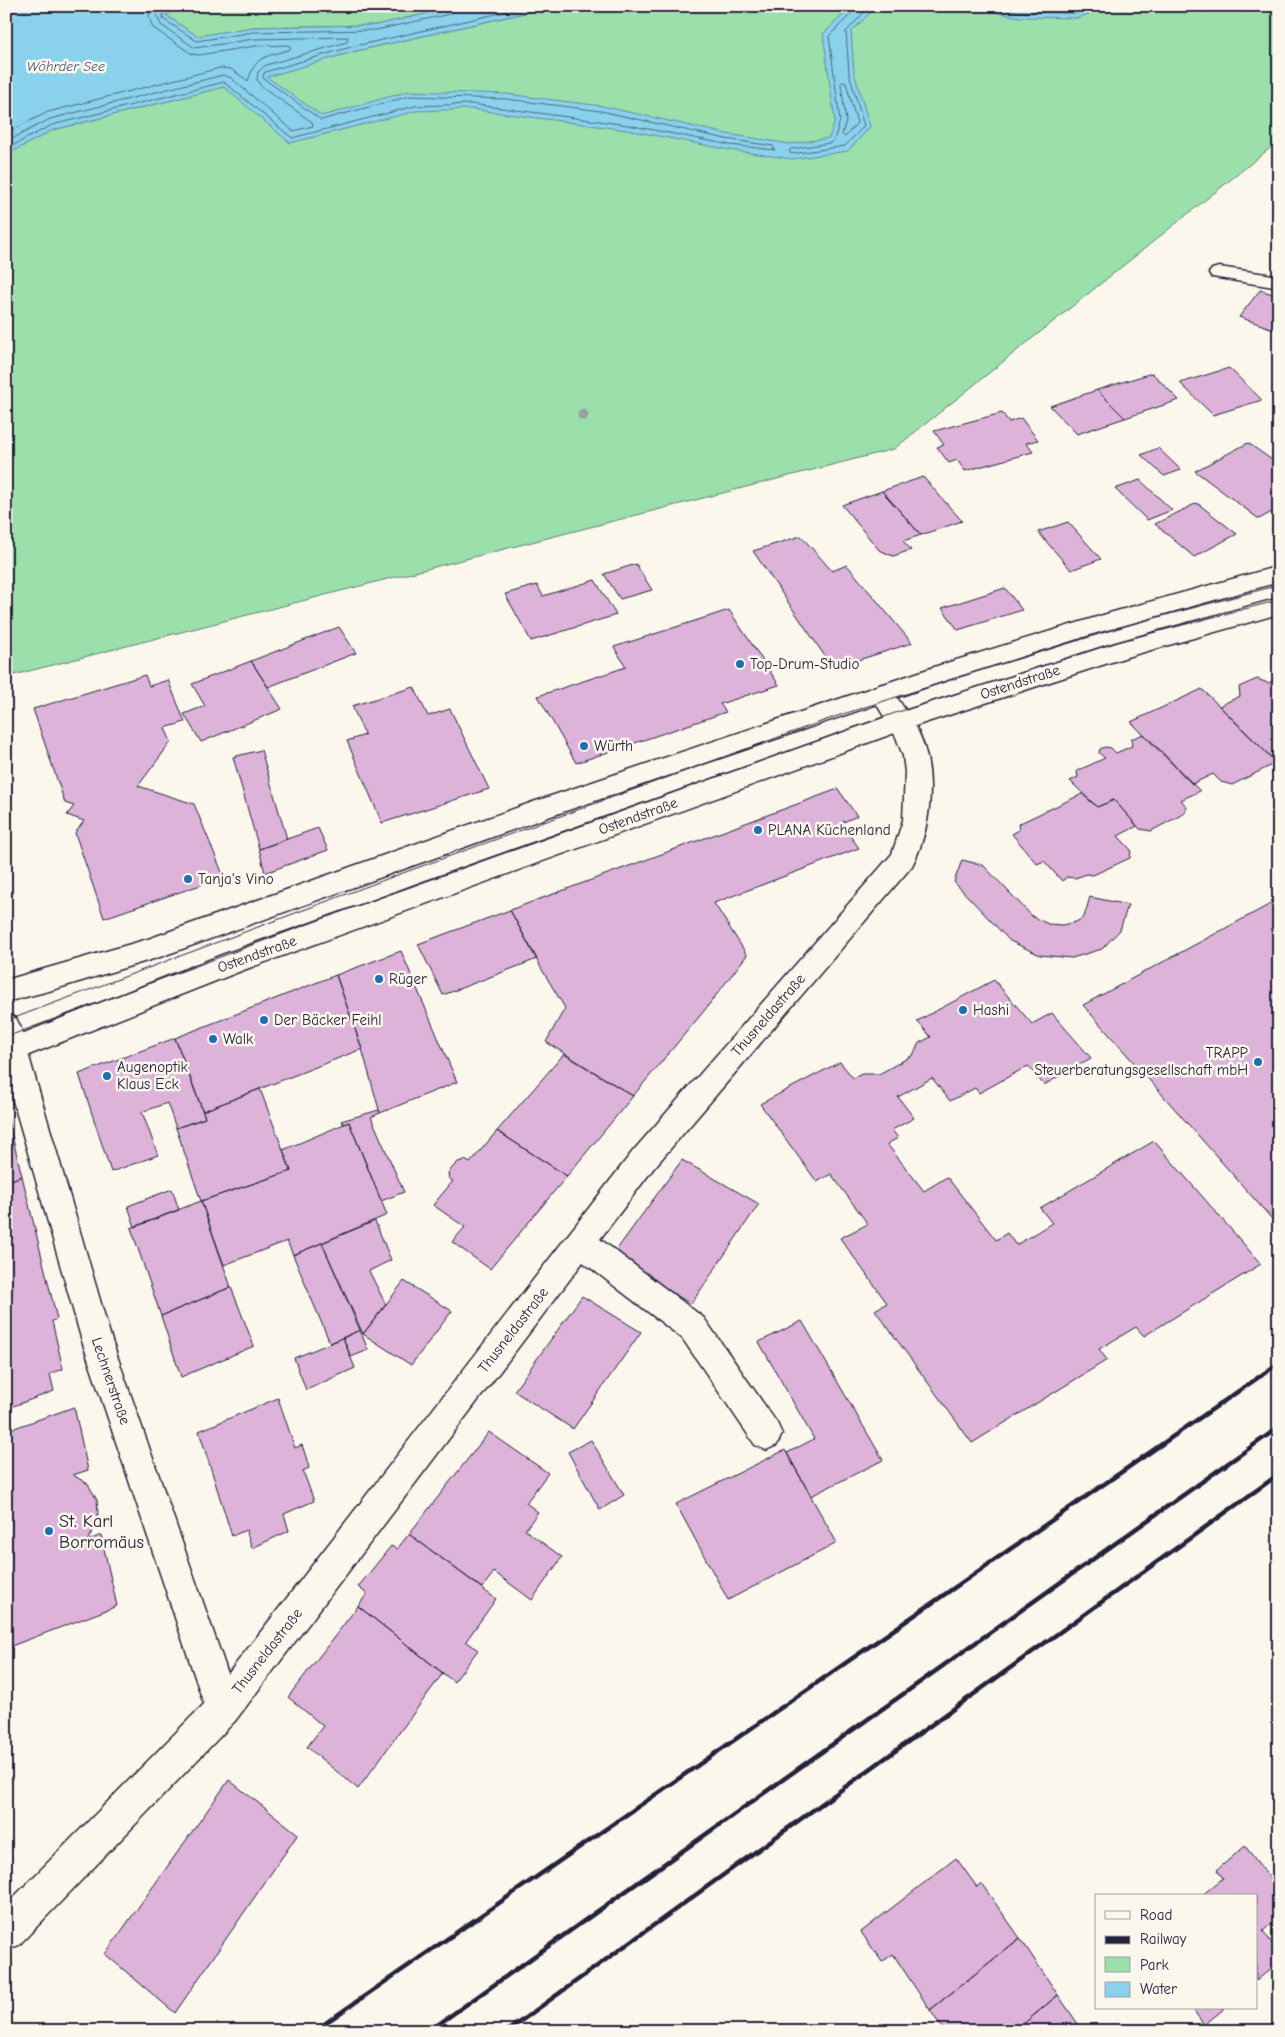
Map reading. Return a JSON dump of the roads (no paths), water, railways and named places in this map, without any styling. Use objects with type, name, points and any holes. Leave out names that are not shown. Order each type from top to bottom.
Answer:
[{"type":"main road","points":[[1218,272],[1279,282]]},
{"type":"main road","name":"Ostendstraße","points":[[6,990],[49,980],[151,949],[542,808],[882,693],[1113,620],[1279,574]]},
{"type":"main road","name":"Ostendstraße","points":[[9,1043],[76,1023],[242,959],[901,722],[1149,642],[1279,606]]},
{"type":"main road","name":"Thusneldastraße","points":[[6,1932],[223,1708],[643,1160],[903,859],[916,820],[917,772],[913,751],[901,722],[882,693]]},
{"type":"main road","name":"Lechnerstraße","points":[[9,1043],[97,1341],[223,1708]]},
{"type":"main road","points":[[581,1242],[693,1328],[766,1434]]},
{"type":"water","name":"Wöhrder See","points":[[6,6],[187,6],[166,15],[197,36],[253,27],[376,25],[460,6],[555,6],[352,52],[267,77],[322,116],[409,91],[506,94],[602,106],[727,134],[790,144],[829,138],[835,121],[823,34],[852,6],[877,6],[851,32],[854,72],[870,127],[848,151],[792,159],[730,150],[627,130],[471,109],[416,111],[290,143],[224,87],[53,130],[6,155]]},
{"type":"water","points":[[962,6],[1048,6],[1065,8],[1071,6],[1113,6],[1077,18],[1020,17]]},
{"type":"tram line","points":[[6,1021],[400,874],[840,715],[1098,633],[1279,585]]},
{"type":"tram line","points":[[6,1037],[418,883],[895,713],[1121,641],[1279,600]]},
{"type":"railway","points":[[314,2031],[1279,1363]]},
{"type":"railway","points":[[429,2031],[1279,1427]]},
{"type":"railway","points":[[507,2031],[1279,1474]]},
{"type":"place","name":"Top-Drum-Studio","points":[[740,664]]},
{"type":"place","name":"Würth","points":[[584,746]]},
{"type":"place","name":"PLANA Küchenland","points":[[758,830]]},
{"type":"place","name":"Tanja's Vino","points":[[188,879]]},
{"type":"place","name":"Rüger","points":[[379,979]]},
{"type":"place","name":"Hashi","points":[[963,1010]]},
{"type":"place","name":"Der Bäcker Feihl","points":[[264,1020]]},
{"type":"place","name":"Walk","points":[[213,1039]]},
{"type":"place","name":"TRAPP Steuerberatungsgesellschaft mbH","points":[[1258,1062]]},
{"type":"place","name":"Augenoptik Klaus Eck","points":[[107,1076]]},
{"type":"place","name":"St. Karl Borromäus","points":[[49,1531]]}]
